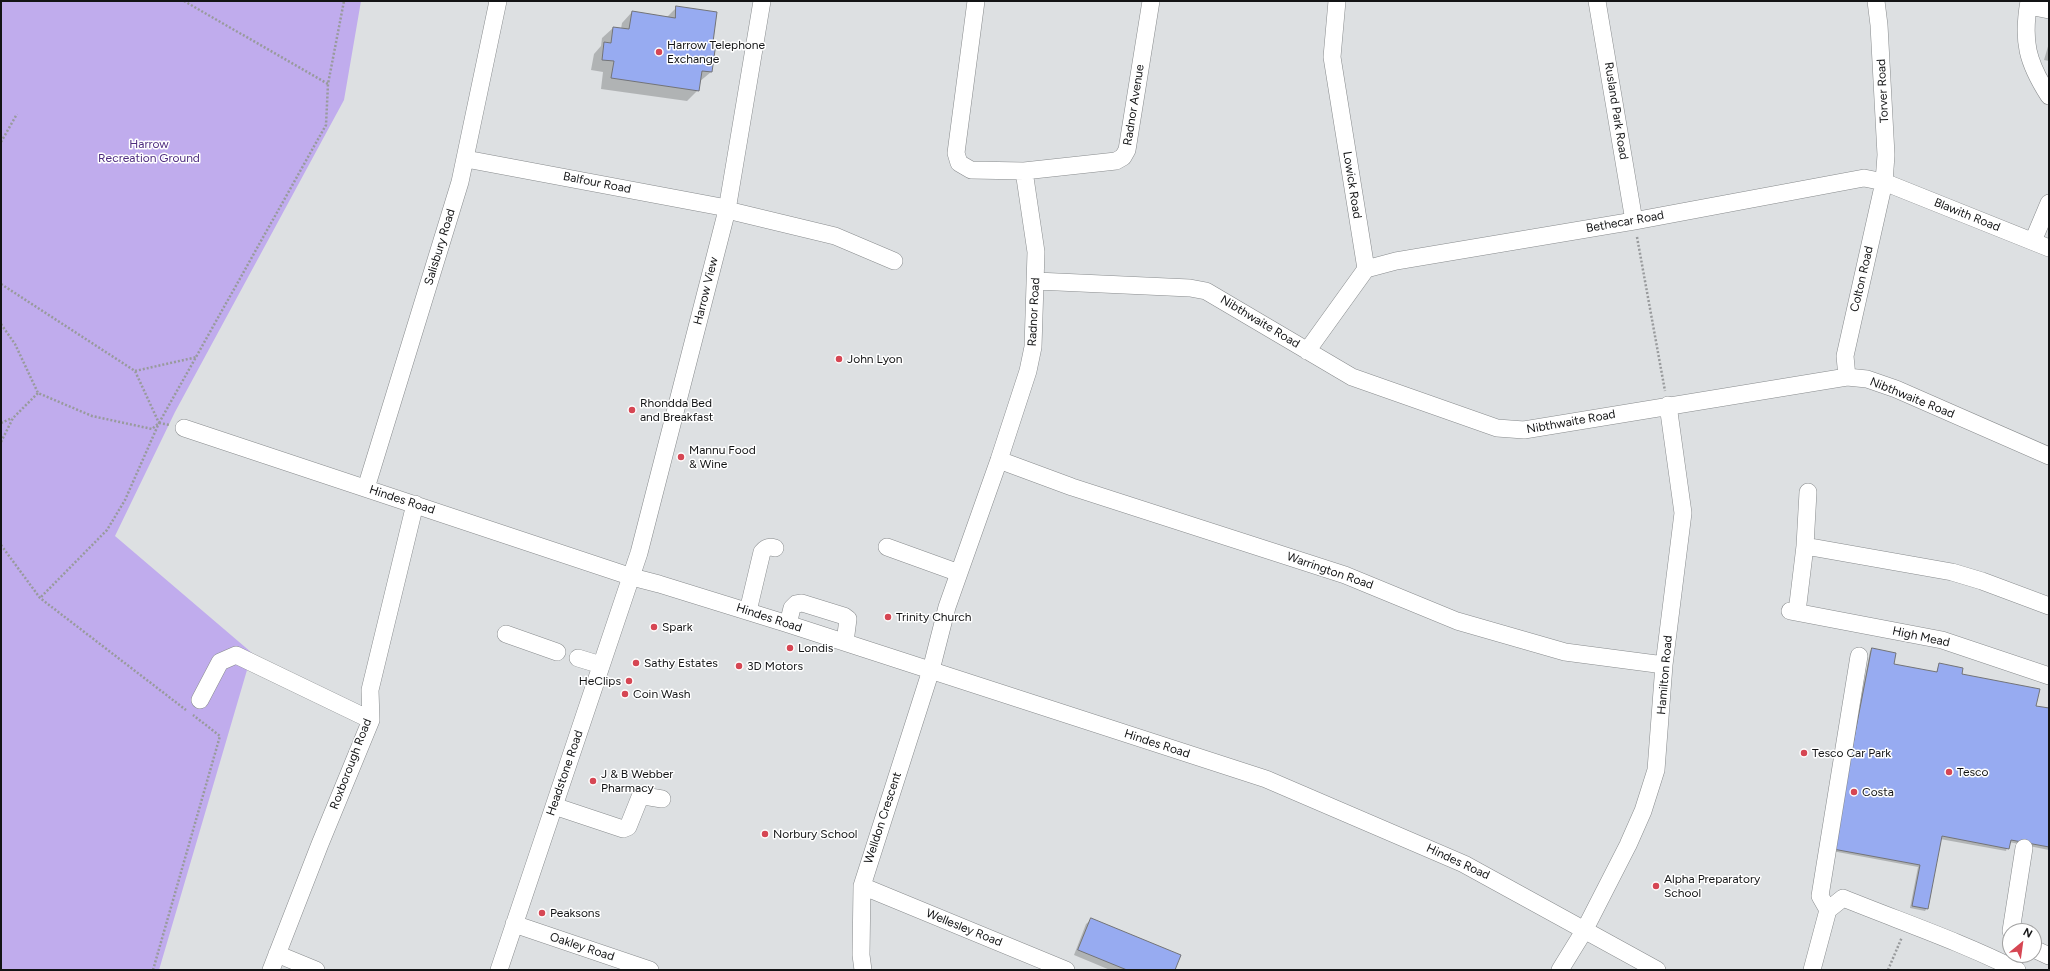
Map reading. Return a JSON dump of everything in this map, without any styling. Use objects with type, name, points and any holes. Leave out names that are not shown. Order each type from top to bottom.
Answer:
[{"type":"street","name":"Salisbury Road","points":[[366,488],[466,158],[498,1]]},
{"type":"street","name":"Harrow View","points":[[626,575],[727,209],[762,1]]},
{"type":"street","points":[[976,1],[956,153],[959,163],[971,170],[1024,171]]},
{"type":"street","name":"Radnor Avenue","points":[[1024,171],[1116,161],[1123,157],[1127,150],[1151,1]]},
{"type":"street","name":"Lowick Road","points":[[1337,1],[1332,57],[1366,269]]},
{"type":"street","name":"Rusland Park Road","points":[[1597,1],[1634,221]]},
{"type":"street","name":"Torver Road","points":[[1876,1],[1879,25],[1886,155],[1884,182]]},
{"type":"street","points":[[2049,10],[2029,3],[2025,38],[2032,69],[2049,96]]},
{"type":"street","name":"Balfour Road","points":[[466,158],[727,209],[836,236],[894,261]]},
{"type":"street","name":"Radnor Road","points":[[931,670],[947,607],[999,460],[1028,372],[1033,347],[1036,252],[1024,171]]},
{"type":"street","name":"Bethecar Road","points":[[1366,269],[1396,261],[1634,221],[1864,178],[1884,182]]},
{"type":"street","name":"Blawith Road","points":[[1884,182],[2049,248]]},
{"type":"street","name":"Colton Road","points":[[1847,377],[1845,356],[1884,182]]},
{"type":"street","points":[[2032,241],[2049,203]]},
{"type":"street","points":[[1308,351],[1366,269]]},
{"type":"street","name":"Nibthwaite Road","points":[[1036,281],[1190,288],[1206,291],[1218,296],[1352,377],[1497,428],[1524,430],[1668,405],[1847,377],[1867,379],[1896,389],[2049,456]]},
{"type":"street","name":"Hamilton Road","points":[[1584,931],[1628,845],[1643,811],[1656,770],[1664,665],[1683,513],[1668,405]]},
{"type":"street","name":"Hindes Road","points":[[184,428],[626,575],[748,611],[1266,779],[1464,864],[1657,970]]},
{"type":"street","name":"Warrington Road","points":[[999,460],[1072,487],[1345,575],[1457,621],[1565,652],[1664,665]]},
{"type":"street","points":[[1808,492],[1805,546],[1952,572],[1982,581],[2049,606]]},
{"type":"street","name":"Roxborough Road","points":[[271,970],[320,844],[371,720],[370,690],[415,504]]},
{"type":"street","points":[[748,611],[762,552],[765,548],[770,546],[776,548]]},
{"type":"street","name":"High Mead","points":[[1805,546],[1794,611],[1942,640],[2049,676]]},
{"type":"street","points":[[887,547],[959,573]]},
{"type":"street","name":"Headstone Road","points":[[499,970],[601,665],[626,575]]},
{"type":"street","points":[[788,624],[792,608],[796,604],[802,603],[844,616],[848,619],[845,642]]},
{"type":"street","points":[[506,634],[558,652]]},
{"type":"street","points":[[200,700],[220,662],[236,655],[371,720]]},
{"type":"street","points":[[1828,910],[1820,896],[1859,656]]},
{"type":"street","points":[[578,658],[601,665]]},
{"type":"street","name":"Welldon Crescent","points":[[863,970],[861,955],[862,886],[931,670]]},
{"type":"street","points":[[554,806],[623,829],[628,827],[640,797],[644,796],[662,800]]},
{"type":"street","points":[[2012,923],[2024,848]]},
{"type":"street","name":"Wellesley Road","points":[[862,886],[1066,970]]},
{"type":"street","points":[[1812,970],[1828,910],[1843,898],[1983,953],[2017,970]]},
{"type":"street","name":"Oakley Road","points":[[514,924],[650,970]]},
{"type":"street","points":[[1560,970],[1584,931]]},
{"type":"street","points":[[278,954],[316,970]]},
{"type":"path","points":[[184,1],[328,84]]},
{"type":"path","points":[[40,598],[107,530],[125,500],[159,423],[198,356],[326,125],[328,84],[344,1]]},
{"type":"path","points":[[1,142],[17,114]]},
{"type":"path","points":[[1634,221],[1668,405]]},
{"type":"path","points":[[1,284],[136,371],[159,423]]},
{"type":"path","points":[[1,324],[15,344],[38,393],[92,416],[152,429],[159,423]]},
{"type":"path","points":[[136,371],[198,356]]},
{"type":"path","points":[[1,442],[13,418],[38,393]]},
{"type":"path","points":[[1,423],[13,418]]},
{"type":"path","points":[[1,545],[40,598],[220,736],[153,970]]},
{"type":"green space","name":"Harrow Recreation Ground","points":[[1,1],[361,1],[344,100],[175,412],[115,536],[252,653],[159,970],[1,970]]},
{"type":"building","name":"Harrow Telephone Exchange","points":[[676,6],[717,12],[713,42],[716,43],[712,72],[702,71],[699,91],[611,78],[614,61],[602,60],[604,42],[611,43],[613,27],[629,29],[632,11],[675,18]]},
{"type":"building","name":"Tesco","points":[[1872,648],[1896,653],[1894,664],[1937,672],[1939,663],[1963,668],[1962,674],[2040,689],[2036,706],[2049,708],[2049,847],[2011,840],[2009,849],[1942,836],[1928,909],[1912,906],[1920,865],[1833,849]]},
{"type":"building","points":[[1091,918],[1181,955],[1175,970],[1127,970],[1078,950]]},
{"type":"place","name":"Harrow Telephone Exchange","points":[[659,52]]},
{"type":"place","name":"John Lyon","points":[[839,359]]},
{"type":"place","name":"Rhondda Bed and Breakfast","points":[[632,410]]},
{"type":"place","name":"Mannu Food & Wine","points":[[681,457]]},
{"type":"place","name":"Trinity Church","points":[[888,617]]},
{"type":"place","name":"Spark","points":[[654,627]]},
{"type":"place","name":"Londis","points":[[790,648]]},
{"type":"place","name":"Sathy Estates","points":[[636,663]]},
{"type":"place","name":"3D Motors","points":[[739,666]]},
{"type":"place","name":"HeClips","points":[[629,681]]},
{"type":"place","name":"Coin Wash","points":[[625,694]]},
{"type":"place","name":"Tesco Car Park","points":[[1804,753]]},
{"type":"place","name":"Tesco","points":[[1949,772]]},
{"type":"place","name":"J & B Webber Pharmacy","points":[[593,781]]},
{"type":"place","name":"Costa","points":[[1854,792]]},
{"type":"place","name":"Norbury School","points":[[765,834]]},
{"type":"place","name":"Alpha Preparatory School","points":[[1656,886]]},
{"type":"place","name":"Peaksons","points":[[542,913]]}]
